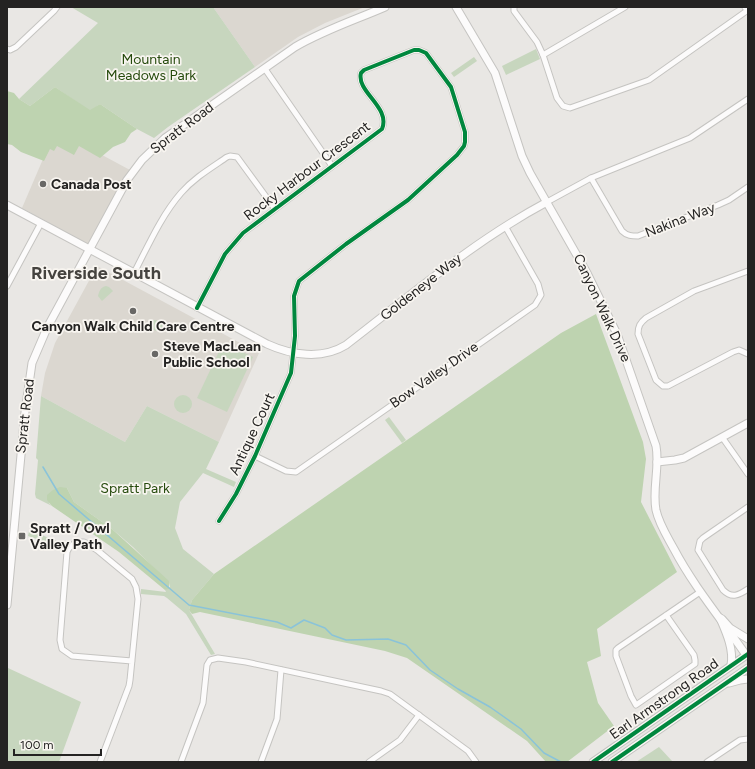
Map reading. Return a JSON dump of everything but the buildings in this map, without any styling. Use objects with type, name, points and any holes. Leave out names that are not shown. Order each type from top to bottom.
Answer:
[{"type":"street","points":[[7,49],[10,50],[16,47],[57,7]]},
{"type":"street","name":"Spratt Road","points":[[7,605],[24,419],[30,372],[42,338],[125,184],[137,166],[148,154],[173,132],[265,69],[295,46],[313,36],[385,7]]},
{"type":"street","name":"Canyon Walk Drive","points":[[456,7],[495,73],[522,156],[587,273],[617,334],[655,441],[657,462],[655,500],[659,520],[685,570],[747,656]]},
{"type":"street","points":[[514,7],[514,11],[537,42],[560,102],[567,107],[574,107],[649,80],[748,8]]},
{"type":"street","points":[[543,55],[625,7]]},
{"type":"street","name":"Rocky Harbour Crescent","points":[[197,308],[225,254],[242,233],[382,129],[383,115],[360,80],[360,73],[414,50],[419,50],[426,53],[451,86],[465,132],[464,146],[457,155],[408,200],[346,244],[299,281],[294,296],[294,352]]},
{"type":"street","points":[[265,69],[332,166]]},
{"type":"street","name":"Goldeneye Way","points":[[89,249],[267,344],[278,349],[317,355],[342,348],[471,248],[505,226],[591,178],[690,138],[748,99]]},
{"type":"street","points":[[134,272],[162,219],[175,200],[189,184],[227,157],[234,156],[241,161],[275,209]]},
{"type":"street","name":"Nakina Way","points":[[591,178],[622,231],[627,235],[633,236],[638,236],[718,205],[729,200],[748,187]]},
{"type":"street","points":[[7,205],[89,249]]},
{"type":"street","points":[[7,286],[41,223]]},
{"type":"street","name":"Bow Valley Drive","points":[[255,456],[286,471],[296,472],[535,305],[540,295],[538,284],[505,226]]},
{"type":"street","points":[[748,271],[694,291],[646,318],[638,327],[638,334],[656,380],[663,386],[668,386],[736,351],[744,351],[748,354]]},
{"type":"street","name":"Antique Court","points":[[219,522],[236,494],[255,456],[290,378],[293,367],[294,352]]},
{"type":"street","points":[[657,462],[680,459],[748,423]]},
{"type":"street","points":[[722,437],[748,474]]},
{"type":"street","points":[[748,507],[700,541],[698,550],[703,560],[727,594],[736,596],[748,589]]},
{"type":"street","points":[[100,762],[129,686],[132,661],[138,599],[136,587],[132,579],[97,550],[84,542],[76,542],[67,552],[60,640],[62,649],[72,656],[132,661]]},
{"type":"street","points":[[666,615],[692,653],[695,658],[695,663],[636,705],[631,696],[615,652],[618,648],[666,615],[700,592]]},
{"type":"street","points":[[720,618],[730,628],[748,639]]},
{"type":"street","points":[[720,618],[731,649],[731,665]]},
{"type":"street","name":"Earl Armstrong Road","points":[[593,762],[731,665],[747,656]]},
{"type":"street","points":[[181,762],[203,703],[207,665],[210,660],[221,658],[382,691],[390,694],[471,754],[476,762]]},
{"type":"street","name":"Earl Armstrong Road","points":[[612,762],[748,668]]},
{"type":"street","points":[[261,762],[277,719],[281,670]]},
{"type":"street","points":[[722,686],[748,679]]},
{"type":"street","points":[[372,761],[400,740],[419,715]]},
{"type":"street","points":[[707,762],[740,740],[748,739]]},
{"type":"shaded area","points":[[213,7],[365,7],[325,23],[298,37],[255,67]]},
{"type":"shaded area","points":[[56,142],[78,142],[130,170],[116,193],[89,245],[22,208],[49,145]]},
{"type":"shaded area","name":"Steve MacLean Public School","points":[[97,266],[259,353],[219,442],[147,406],[125,442],[41,396],[45,373],[55,343]]},
{"type":"green space","name":"Mountain Meadows Park","points":[[71,7],[213,7],[255,67],[154,138],[137,129],[100,104],[90,111],[55,87],[30,106],[19,99],[98,23]]},
{"type":"green space","points":[[536,49],[540,59],[506,75],[502,66]]},
{"type":"green space","points":[[474,57],[477,61],[454,77],[451,73]]},
{"type":"green space","points":[[55,87],[90,110],[100,104],[137,129],[131,133],[125,142],[113,147],[100,158],[79,146],[74,155],[57,146],[54,151],[50,149],[44,161],[21,152],[12,145],[7,144],[7,91],[14,93],[19,99],[30,106]]},
{"type":"green space","points":[[106,286],[113,291],[102,301],[98,294],[102,288]]},
{"type":"green space","points":[[596,314],[643,442],[646,459],[641,502],[677,572],[597,629],[601,656],[587,662],[598,703],[614,726],[567,762],[546,762],[527,741],[407,658],[385,651],[200,612],[192,614],[189,610],[192,600],[214,574],[561,333]]},
{"type":"green space","points":[[150,320],[160,321],[164,326],[163,330],[156,331],[150,328],[148,324]]},
{"type":"green space","points":[[223,343],[253,357],[227,412],[197,398]]},
{"type":"green space","points":[[183,395],[189,398],[192,404],[189,410],[183,413],[177,410],[174,404],[177,398]]},
{"type":"green space","name":"Spratt Park","points":[[41,396],[125,442],[147,406],[219,442],[206,469],[236,482],[234,487],[203,473],[180,502],[175,528],[183,549],[214,574],[192,600],[189,610],[215,654],[211,655],[186,614],[167,598],[164,596],[141,594],[141,589],[166,592],[165,590],[170,587],[169,583],[133,547],[112,529],[74,502],[67,488],[49,503],[52,506],[36,498],[35,494],[38,460],[36,458]]},
{"type":"green space","points":[[389,417],[406,440],[402,443],[385,420]]},
{"type":"green space","points":[[60,487],[67,488],[74,502],[112,529],[169,581],[169,589],[165,590],[119,552],[52,506],[47,500],[47,495]]},
{"type":"green space","points":[[29,531],[66,545],[64,548],[28,536]]},
{"type":"green space","points":[[8,668],[81,702],[59,762],[7,762]]},
{"type":"green space","points":[[659,747],[673,762],[636,762]]},
{"type":"waterway","points":[[43,467],[59,494],[189,605],[277,622],[291,628],[304,620],[325,628],[332,635],[346,640],[388,639],[406,645],[430,670],[458,689],[490,707],[521,729],[544,753],[561,762]]},
{"type":"cycle path","points":[[197,308],[225,254],[243,233],[382,129],[382,114],[363,87],[361,73],[364,70],[414,50],[419,50],[426,53],[451,87],[465,132],[464,146],[457,155],[408,200],[346,244],[299,281],[294,296],[295,336],[291,373],[255,456],[236,494],[219,521]]},
{"type":"cycle path","points":[[593,762],[748,654]]},
{"type":"cycle path","points":[[612,762],[748,668]]},
{"type":"place","name":"Canada Post","points":[[43,184]]},
{"type":"place","name":"Canyon Walk Child Care Centre","points":[[133,311]]},
{"type":"place","name":"Steve MacLean Public School","points":[[155,354]]},
{"type":"place","name":"Spratt / Owl Valley Path","points":[[22,536]]},
{"type":"district","name":"Riverside South","points":[[96,273]]}]
